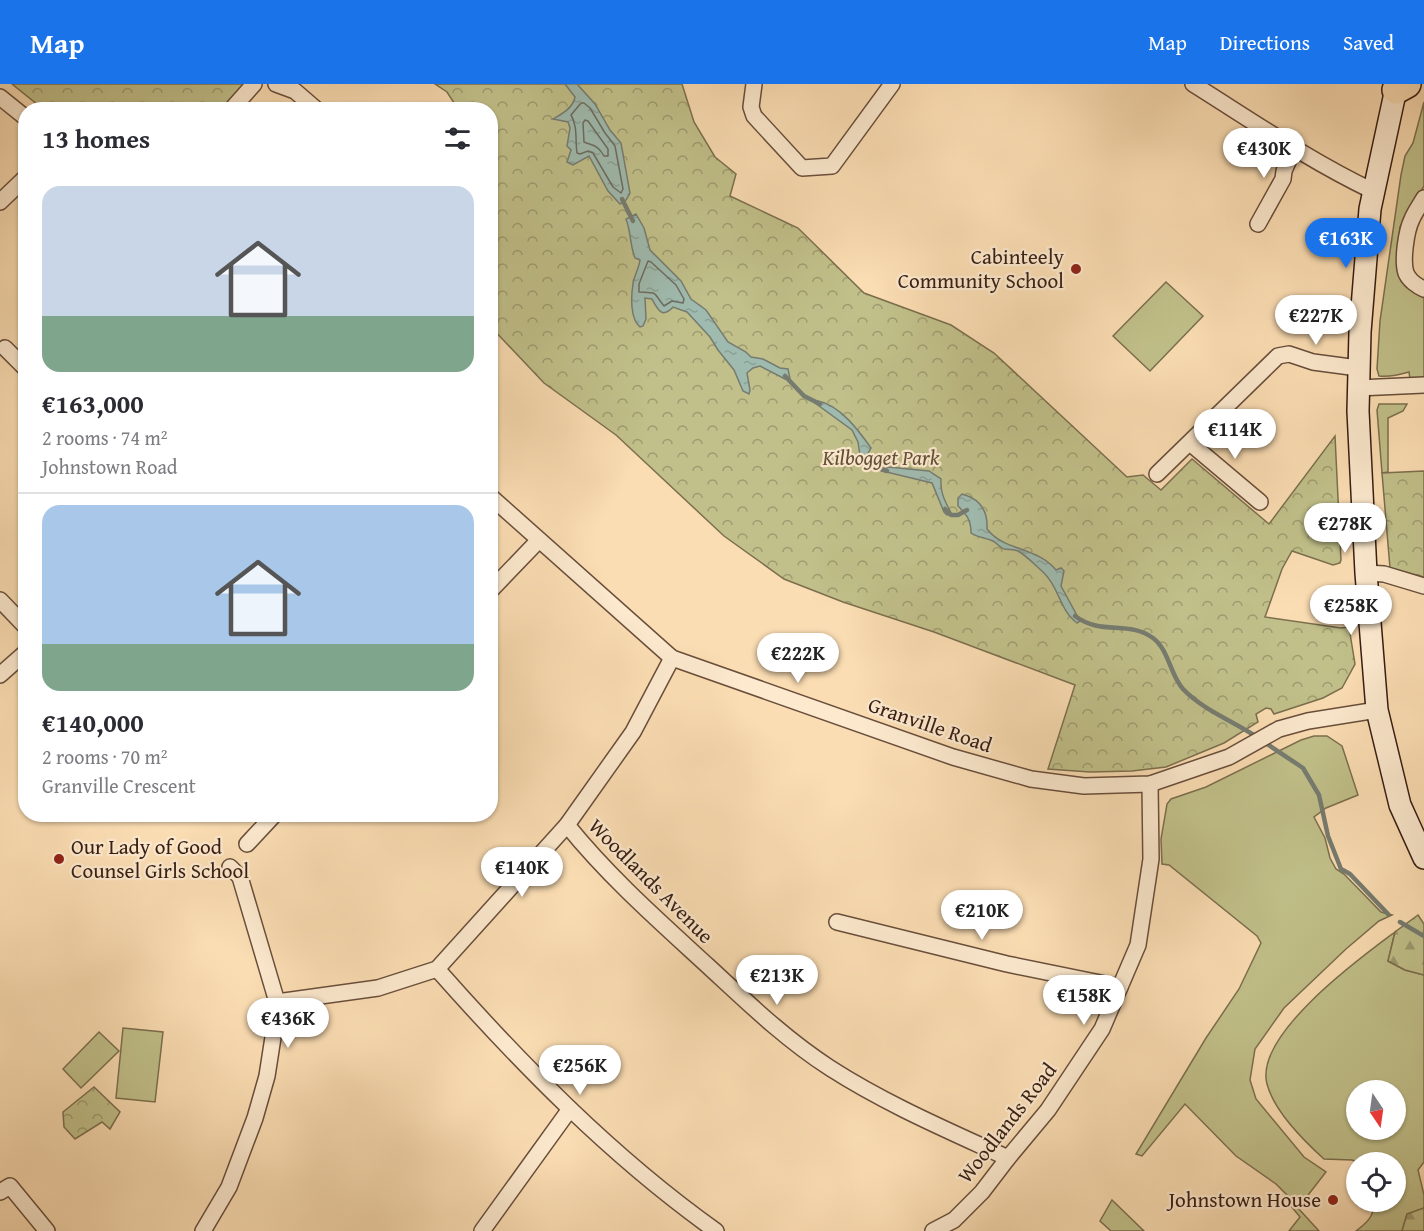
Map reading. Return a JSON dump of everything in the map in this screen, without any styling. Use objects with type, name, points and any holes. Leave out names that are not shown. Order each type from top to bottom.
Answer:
[{"type":"street","points":[[238,102],[254,84]]},
{"type":"street","points":[[276,84],[295,91],[308,102]]},
{"type":"street","points":[[754,84],[751,107],[754,116],[802,168],[832,166],[891,84]]},
{"type":"street","points":[[1193,84],[1294,148],[1373,191]]},
{"type":"street","points":[[1400,86],[1373,191],[1358,378],[1366,573],[1377,710],[1400,805],[1424,858]]},
{"type":"street","points":[[0,97],[18,111]]},
{"type":"street","points":[[1258,224],[1283,179],[1294,148]]},
{"type":"street","points":[[0,202],[18,185]]},
{"type":"street","points":[[1424,198],[1411,220],[1406,237],[1406,274],[1424,289]]},
{"type":"street","points":[[5,348],[18,361]]},
{"type":"street","points":[[1157,474],[1278,356],[1288,354],[1358,378],[1424,385]]},
{"type":"street","points":[[1190,443],[1260,502]]},
{"type":"street","name":"Granville Road","points":[[498,503],[672,658],[952,757],[1031,779],[1084,786],[1149,784],[1212,764],[1245,749],[1279,729],[1308,721],[1377,710]]},
{"type":"street","points":[[498,583],[539,540]]},
{"type":"street","points":[[1366,573],[1384,574],[1424,586]]},
{"type":"street","points":[[0,600],[18,619]]},
{"type":"street","points":[[276,1002],[378,988],[437,969],[567,825],[633,732],[672,658]]},
{"type":"street","points":[[0,675],[18,659]]},
{"type":"street","name":"Woodlands Road","points":[[933,1231],[958,1225],[1008,1158],[1048,1110],[1102,1029],[1138,945],[1151,859],[1149,784]]},
{"type":"street","points":[[248,844],[268,822]]},
{"type":"street","name":"Woodlands Avenue","points":[[567,825],[594,860],[781,1032],[828,1067],[886,1101],[1008,1158]]},
{"type":"street","points":[[203,1231],[229,1187],[255,1118],[267,1076],[276,1002],[240,877],[230,867]]},
{"type":"street","points":[[837,922],[1006,964],[1120,987]]},
{"type":"street","points":[[437,969],[515,1054],[570,1109],[676,1203],[716,1231]]},
{"type":"street","points":[[482,1231],[570,1109]]},
{"type":"street","points":[[5,1189],[47,1231]]},
{"type":"green space","points":[[12,84],[246,84],[230,102],[34,102]]},
{"type":"green space","name":"Kilbogget Park","points":[[435,84],[682,84],[694,122],[715,157],[736,174],[730,196],[798,228],[864,293],[951,325],[994,353],[1127,477],[1143,475],[1161,490],[1192,459],[1269,524],[1335,436],[1340,563],[1333,565],[1292,551],[1282,569],[1265,617],[1341,628],[1349,627],[1355,664],[1342,688],[1323,698],[1274,714],[1271,709],[1266,708],[1256,714],[1258,722],[1224,743],[1166,767],[1090,772],[1048,769],[1075,685],[784,579],[724,536],[616,435],[544,383],[498,334],[498,102],[453,102],[447,92]]},
{"type":"green space","points":[[1424,102],[1424,186],[1400,227],[1397,265],[1401,281],[1406,287],[1424,298],[1424,379],[1410,379],[1409,372],[1394,376],[1379,376],[1377,369],[1380,321],[1401,175],[1405,156],[1413,143]]},
{"type":"green space","points":[[1166,282],[1203,316],[1150,371],[1113,336]]},
{"type":"green space","points":[[1379,404],[1407,404],[1403,411],[1388,418],[1388,472],[1382,473],[1377,410]]},
{"type":"green space","points":[[1424,471],[1424,583],[1390,568],[1382,473]]},
{"type":"green space","points":[[1314,736],[1327,736],[1342,746],[1358,795],[1326,808],[1314,817],[1325,838],[1330,858],[1336,869],[1344,874],[1381,912],[1392,915],[1379,921],[1346,949],[1284,1008],[1255,1049],[1250,1080],[1256,1099],[1304,1157],[1326,1172],[1298,1208],[1319,1231],[1289,1231],[1300,1217],[1291,1206],[1293,1201],[1276,1184],[1236,1156],[1185,1104],[1142,1156],[1136,1154],[1206,1038],[1239,989],[1261,943],[1257,936],[1169,865],[1162,864],[1161,839],[1167,804],[1171,799],[1206,787],[1301,740]]},
{"type":"green space","points":[[1418,915],[1424,924],[1424,975],[1405,970],[1388,961],[1395,932]]},
{"type":"green space","points":[[1395,932],[1388,961],[1405,970],[1424,975],[1424,1162],[1418,1170],[1424,1195],[1424,1208],[1407,1214],[1402,1231],[1356,1231],[1364,1225],[1373,1212],[1406,1212],[1406,1152],[1346,1152],[1346,1160],[1324,1159],[1283,1115],[1267,1084],[1267,1064],[1277,1043],[1293,1021],[1313,999]]},
{"type":"green space","points":[[123,1028],[163,1032],[155,1102],[116,1098]]},
{"type":"green space","points":[[99,1032],[119,1051],[81,1088],[63,1069]]},
{"type":"green space","points":[[94,1087],[120,1112],[110,1129],[102,1122],[75,1139],[64,1127],[63,1112]]},
{"type":"green space","points":[[1112,1200],[1144,1231],[1111,1231],[1100,1221]]},
{"type":"green space","points":[[1424,1208],[1424,1231],[1402,1231],[1407,1214]]},
{"type":"water","points":[[565,84],[577,84],[595,104],[610,130],[621,143],[630,193],[620,204],[608,191],[589,156],[573,165],[567,162],[571,150],[567,146],[570,128],[568,122],[553,119],[567,110],[574,101],[575,97]]},
{"type":"water","points":[[636,214],[644,228],[650,250],[681,281],[691,299],[706,310],[728,342],[751,357],[788,369],[790,379],[785,379],[760,366],[747,373],[749,394],[743,391],[734,370],[710,337],[687,312],[673,307],[663,313],[658,310],[652,299],[645,298],[646,319],[640,327],[634,319],[632,289],[640,260],[635,258],[633,253],[626,219]]},
{"type":"water","points":[[818,401],[826,403],[841,413],[861,434],[871,448],[866,462],[861,462],[858,442],[852,430],[815,403]]},
{"type":"water","points":[[888,467],[929,471],[941,479],[942,493],[951,513],[947,515],[944,512],[932,483],[882,471]]},
{"type":"water","points":[[962,494],[979,503],[985,511],[987,529],[994,536],[1039,557],[1056,570],[1061,568],[1064,571],[1061,586],[1080,621],[1077,623],[1071,618],[1049,579],[1025,556],[1016,550],[1003,548],[993,541],[971,533],[968,518],[958,506],[958,498]]},
{"type":"waterway","points":[[622,199],[633,221]]},
{"type":"waterway","points":[[785,376],[804,396],[820,404]]},
{"type":"waterway","points":[[862,457],[864,463],[887,471]]},
{"type":"waterway","points":[[945,509],[951,515],[958,515],[967,510]]},
{"type":"waterway","points":[[1075,616],[1095,625],[1134,630],[1153,638],[1163,649],[1183,689],[1209,709],[1257,737]]},
{"type":"waterway","points":[[1264,742],[1303,768],[1319,795],[1328,836],[1341,869],[1350,874],[1388,914]]},
{"type":"waterway","points":[[1400,922],[1424,936]]},
{"type":"place","name":"Cabinteely Community School","points":[[1076,269]]},
{"type":"place","name":"Our Lady of Good Counsel Girls School","points":[[59,859]]},
{"type":"place","name":"Johnstown House","points":[[1333,1200]]}]
